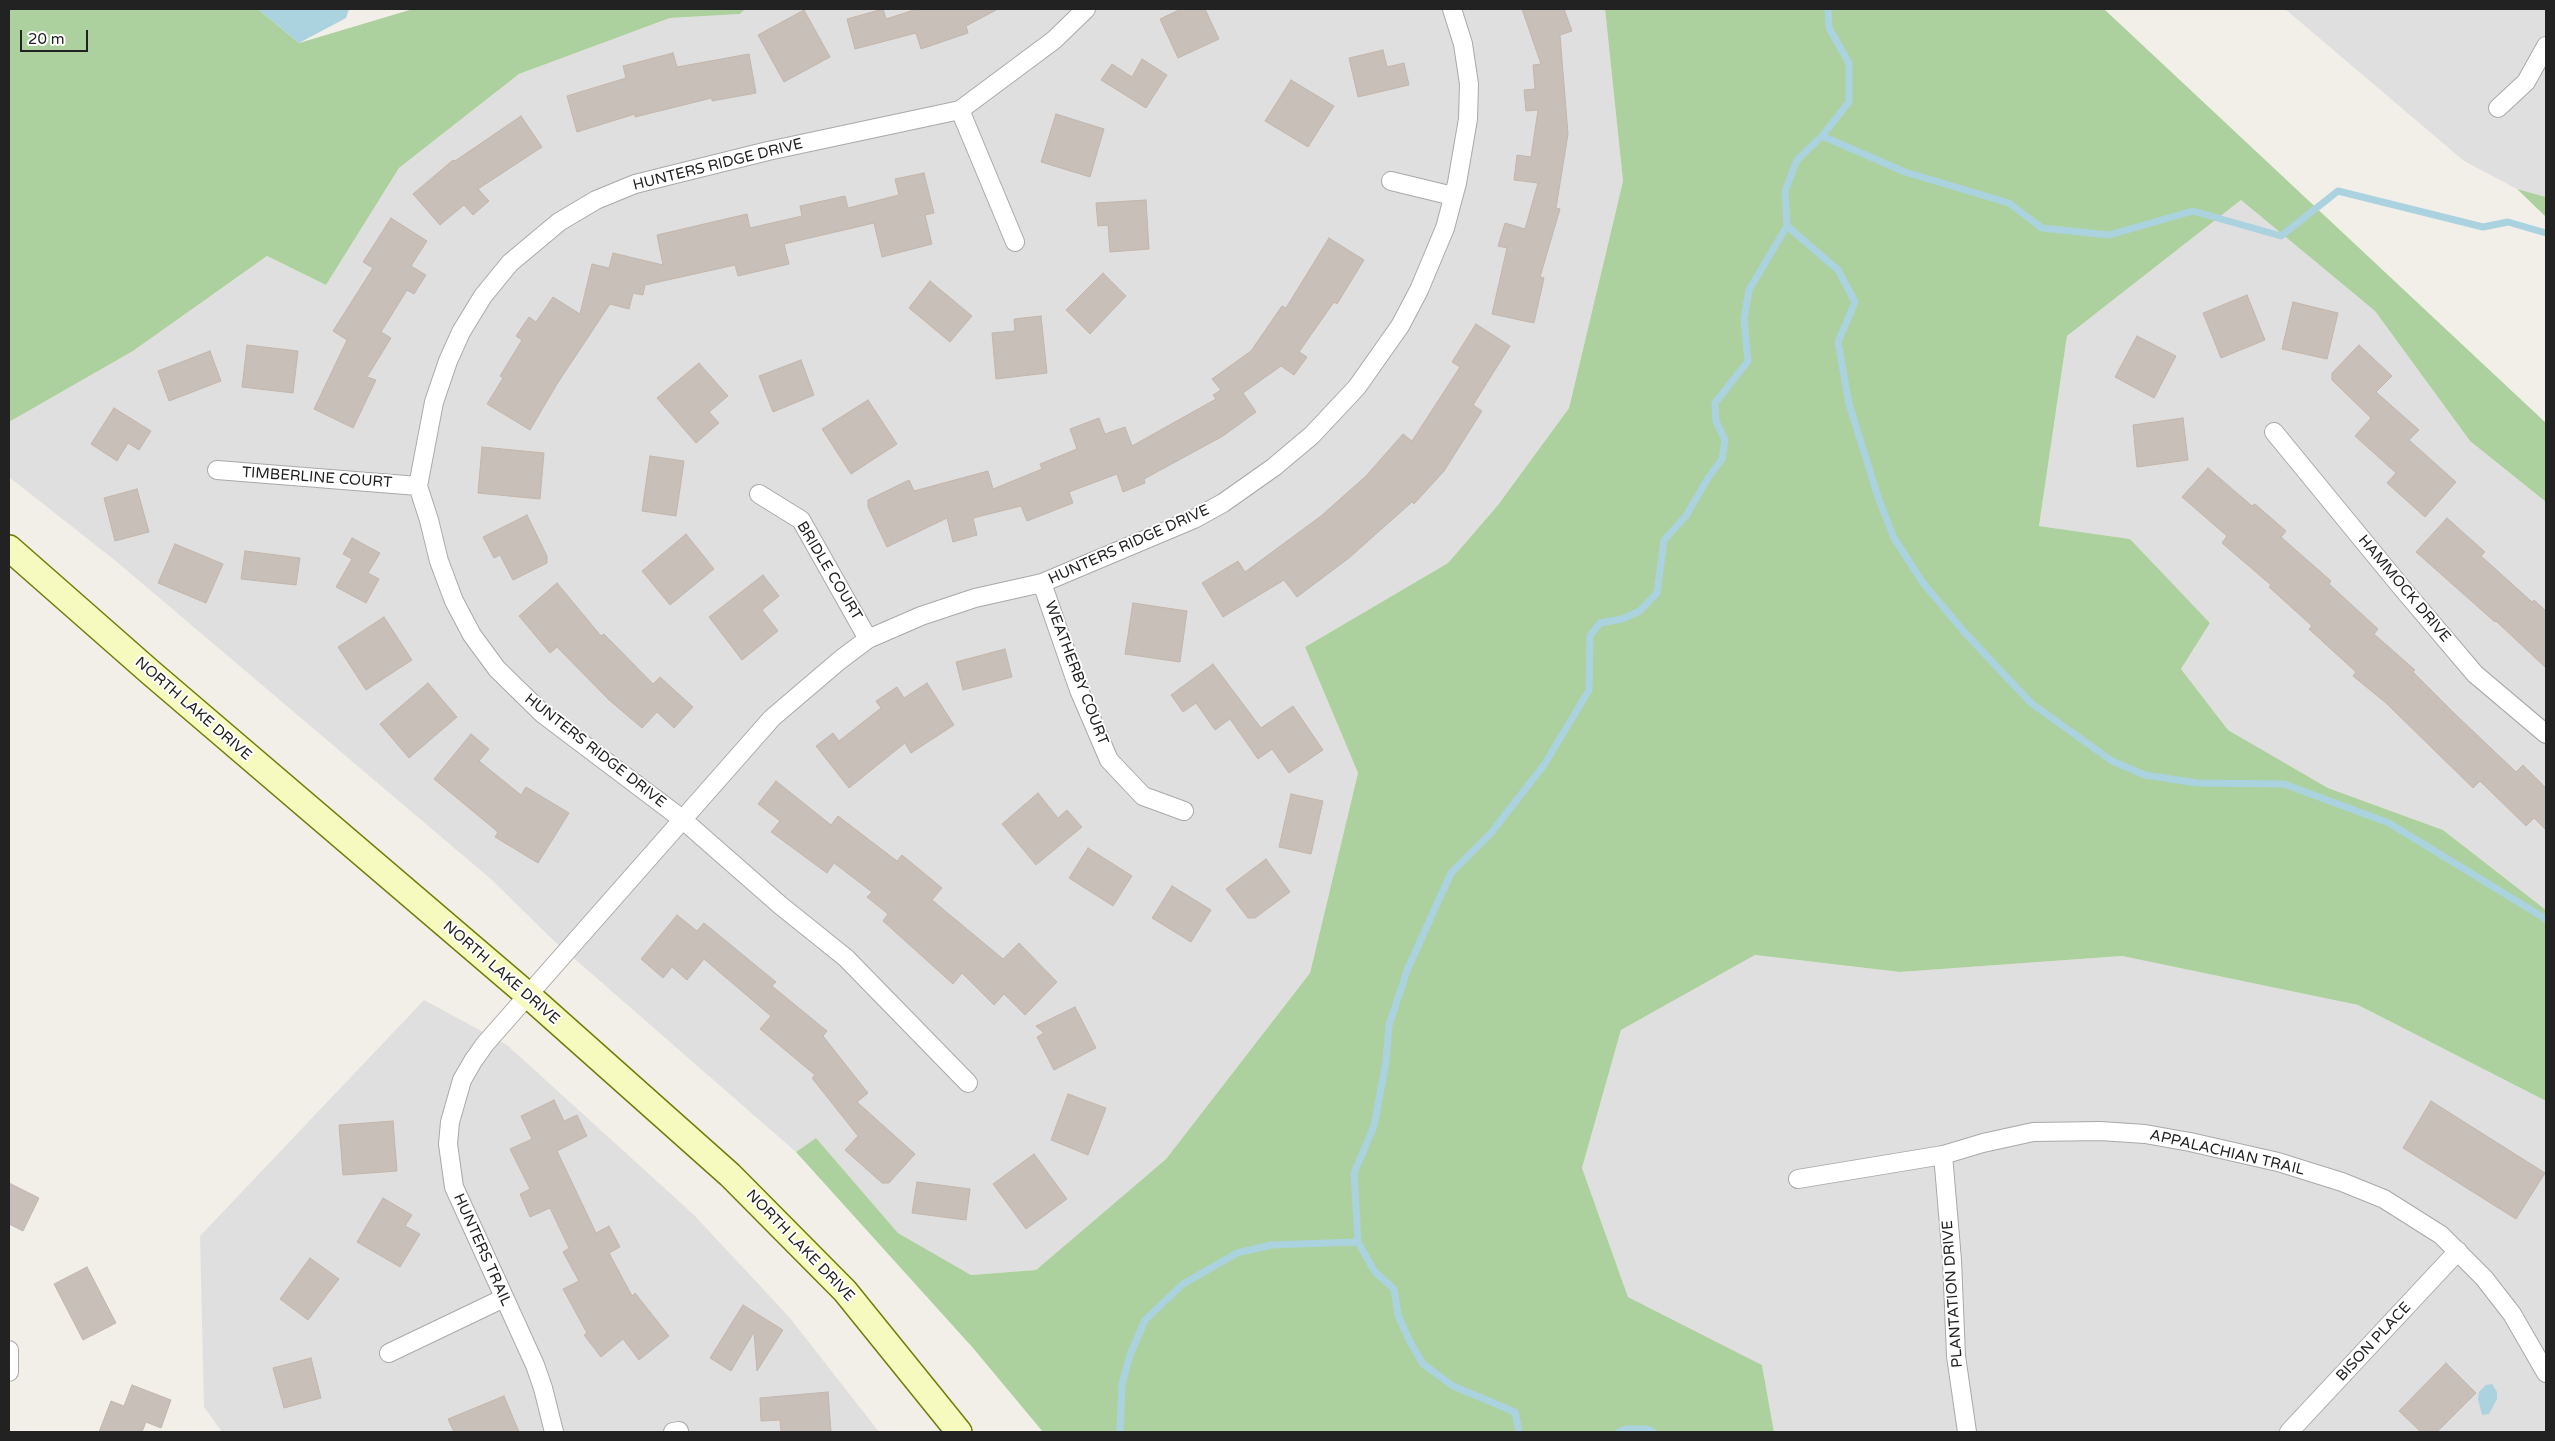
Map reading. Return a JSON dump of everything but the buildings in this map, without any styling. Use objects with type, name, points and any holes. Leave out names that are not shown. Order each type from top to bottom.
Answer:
[{"type":"main road","name":"NORTH LAKE DRIVE","points":[[9,548],[157,678],[529,996],[730,1174],[838,1284],[959,1432]]},
{"type":"street","name":"HUNTERS RIDGE DRIVE","points":[[968,1083],[846,958],[682,819],[542,714],[496,669],[472,635],[454,601],[439,561],[418,486],[434,402],[448,361],[461,332],[483,296],[510,263],[559,222],[596,200],[635,184],[768,152],[960,110],[1054,40],[1086,9]]},
{"type":"street","name":"HUNTERS RIDGE DRIVE","points":[[529,996],[772,718],[868,638],[921,616],[966,601],[1042,583],[1194,519],[1223,503],[1274,467],[1312,435],[1357,387],[1400,326],[1419,290],[1445,228],[1468,119],[1469,84],[1463,44],[1452,9]]},
{"type":"street","points":[[2498,108],[2526,82],[2546,46]]},
{"type":"street","points":[[960,110],[1015,242]]},
{"type":"street","points":[[1391,181],[1453,196]]},
{"type":"street","name":"HAMMOCK DRIVE","points":[[2274,432],[2475,674],[2546,734]]},
{"type":"street","name":"TIMBERLINE COURT","points":[[217,470],[418,486]]},
{"type":"street","name":"BRIDLE COURT","points":[[759,494],[801,520],[868,638]]},
{"type":"street","name":"WEATHERBY COURT","points":[[1042,583],[1079,690],[1109,760],[1143,796],[1184,811]]},
{"type":"street","name":"HUNTERS TRAIL","points":[[529,996],[486,1044],[462,1080],[454,1101],[448,1144],[456,1194],[535,1365],[554,1432]]},
{"type":"street","name":"APPALACHIAN TRAIL","points":[[1798,1179],[1943,1155],[1982,1143],[2033,1132],[2100,1131],[2145,1134],[2278,1162],[2342,1182],[2384,1199],[2423,1222],[2458,1251],[2484,1278],[2512,1314],[2546,1373]]},
{"type":"street","name":"PLANTATION DRIVE","points":[[1943,1155],[1952,1260],[1956,1356],[1967,1432]]},
{"type":"street","name":"BISON PLACE","points":[[2289,1432],[2458,1251]]},
{"type":"street","points":[[389,1353],[504,1298]]},
{"type":"street","points":[[9,1350],[9,1372]]},
{"type":"shaded area","points":[[745,9],[1605,9],[1623,181],[1569,408],[1498,505],[1448,563],[1305,647],[1358,773],[1310,973],[1166,1159],[1036,1270],[971,1275],[898,1233],[816,1138],[796,1152],[553,940],[492,880],[117,562],[9,477],[9,422],[133,351],[267,256],[326,285],[399,168],[519,74],[670,18],[740,14]]},
{"type":"shaded area","points":[[2285,9],[2546,9],[2546,197],[2517,189],[2464,161]]},
{"type":"shaded area","points":[[2241,200],[2375,311],[2470,441],[2546,502],[2546,910],[2443,830],[2328,788],[2228,730],[2181,669],[2210,623],[2130,539],[2039,526],[2067,336]]},
{"type":"shaded area","points":[[1755,955],[1900,972],[2122,956],[2358,1005],[2546,1101],[2546,1432],[1774,1432],[1762,1365],[1628,1297],[1582,1168],[1621,1030]]},
{"type":"shaded area","points":[[424,1000],[507,1045],[694,1215],[790,1318],[879,1432],[222,1432],[204,1407],[200,1236]]},
{"type":"green space","points":[[9,9],[258,9],[299,43],[413,9],[745,9],[740,14],[670,18],[519,74],[399,168],[326,285],[267,256],[133,351],[9,422]]},
{"type":"green space","points":[[1605,9],[2104,9],[2546,423],[2546,502],[2470,441],[2375,311],[2241,200],[2067,336],[2039,526],[2130,539],[2210,623],[2181,669],[2228,730],[2328,788],[2443,830],[2546,910],[2546,1101],[2358,1005],[2122,956],[1900,972],[1755,955],[1621,1030],[1582,1168],[1628,1297],[1762,1365],[1774,1432],[1043,1432],[973,1348],[796,1152],[816,1138],[898,1233],[971,1275],[1036,1270],[1166,1159],[1310,973],[1358,773],[1305,647],[1448,563],[1498,505],[1569,408],[1623,181]]},
{"type":"green space","points":[[2517,189],[2546,197],[2546,217]]},
{"type":"water","points":[[258,9],[349,9],[346,18],[299,43]]},
{"type":"water","points":[[2492,1384],[2497,1392],[2497,1399],[2489,1414],[2482,1415],[2478,1399],[2479,1392],[2486,1385]]},
{"type":"waterway","points":[[1519,1432],[1515,1412],[1453,1386],[1423,1364],[1409,1340],[1398,1315],[1394,1289],[1375,1272],[1358,1242],[1354,1173],[1374,1126],[1386,1062],[1389,1025],[1408,968],[1451,873],[1491,833],[1544,765],[1589,690],[1590,636],[1600,623],[1622,619],[1640,611],[1657,593],[1664,540],[1686,516],[1708,478],[1722,459],[1725,440],[1716,421],[1715,403],[1748,361],[1744,319],[1749,290],[1787,226],[1785,191],[1797,160],[1822,136],[1849,102],[1849,63],[1829,28],[1828,9]]},
{"type":"waterway","points":[[1822,136],[1905,172],[2009,203],[2042,228],[2109,235],[2193,211],[2281,236],[2338,191],[2483,227],[2508,222],[2546,233]]},
{"type":"waterway","points":[[1787,226],[1838,270],[1855,302],[1838,342],[1849,404],[1879,500],[1894,538],[1923,583],[1966,634],[2031,703],[2112,761],[2145,775],[2197,783],[2284,784],[2389,823],[2546,919]]},
{"type":"waterway","points":[[1120,1432],[1122,1384],[1130,1355],[1145,1320],[1183,1284],[1237,1253],[1271,1245],[1358,1242]]},
{"type":"waterway","points":[[1619,1432],[1626,1429],[1647,1429],[1653,1432]]}]
